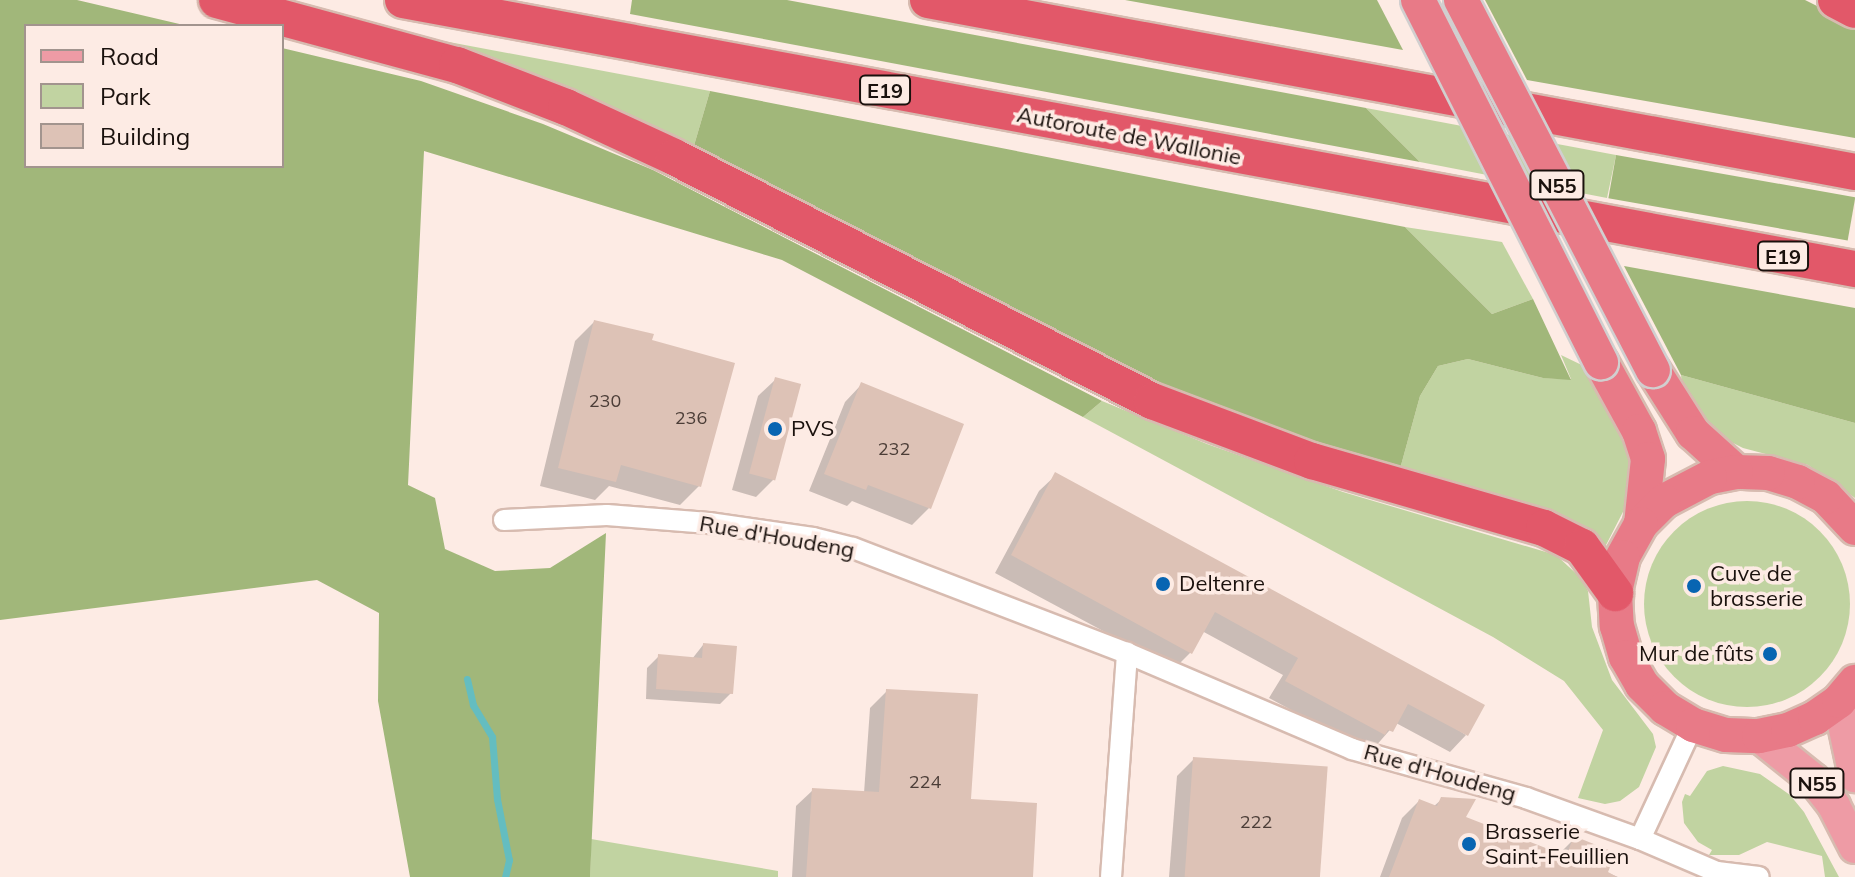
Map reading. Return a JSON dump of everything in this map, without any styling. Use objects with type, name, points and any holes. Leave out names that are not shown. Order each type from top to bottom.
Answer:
[{"type":"highway","points":[[217,0],[457,65],[566,107],[674,157],[1152,401],[1312,461],[1544,528],[1582,547],[1615,593]]},
{"type":"highway","name":"Autoroute de Wallonie","points":[[403,0],[1855,269]]},
{"type":"highway","points":[[928,0],[1855,172]]},
{"type":"highway","name":"N55","points":[[1418,0],[1639,431],[1648,459],[1641,524]]},
{"type":"highway","name":"N55","points":[[1461,0],[1653,370],[1693,433],[1736,472]]},
{"type":"highway","points":[[1836,0],[1855,10]]},
{"type":"highway","name":"N55","points":[[1847,691],[1815,718],[1788,730],[1759,736],[1726,735],[1693,725],[1665,708],[1642,685],[1626,657],[1617,626],[1615,593],[1623,557],[1641,524],[1664,501],[1686,486],[1736,472],[1768,473],[1798,482],[1826,497],[1855,528]]},
{"type":"main road","name":"N55","points":[[1847,691],[1855,776]]},
{"type":"main road","name":"N55","points":[[1759,736],[1814,780],[1834,806],[1855,847]]},
{"type":"street","name":"Rue d'Houdeng","points":[[504,520],[607,515],[709,523],[813,538],[892,561],[1127,653],[1352,749],[1500,789],[1640,839],[1717,872],[1759,877]]},
{"type":"street","points":[[1111,877],[1127,653]]},
{"type":"street","points":[[1640,839],[1693,725]]},
{"type":"green space","points":[[0,0],[77,0],[179,24],[24,24],[24,168],[284,168],[284,48],[421,81],[543,124],[653,170],[1102,401],[1083,417],[782,260],[424,151],[408,485],[435,498],[445,549],[495,571],[550,568],[606,533],[590,877],[410,877],[378,701],[379,613],[317,580],[0,620]]},
{"type":"green space","points":[[632,0],[787,0],[1366,108],[1420,162],[630,14]]},
{"type":"green space","points":[[1125,0],[1377,0],[1403,50]]},
{"type":"green space","points":[[1485,0],[1805,0],[1855,25],[1855,138],[1527,80]]},
{"type":"green space","points":[[417,36],[710,91],[693,149]]},
{"type":"green space","points":[[710,91],[1405,227],[1492,314],[1533,299],[1571,380],[1543,378],[1468,359],[1438,366],[1420,396],[1400,469],[1281,434],[1139,379],[693,149]]},
{"type":"green space","points":[[1366,108],[1616,155],[1607,198],[1420,162]]},
{"type":"green space","points":[[1616,155],[1855,197],[1848,241],[1608,198]]},
{"type":"green space","points":[[1405,227],[1502,242],[1533,299],[1492,314]]},
{"type":"green space","points":[[1624,266],[1855,308],[1855,423],[1681,375]]},
{"type":"green space","points":[[1561,355],[1590,369],[1626,440],[1631,462],[1626,506],[1604,549],[1400,469],[1420,396],[1438,366],[1468,359],[1543,378],[1571,379]]},
{"type":"green space","points":[[1681,375],[1855,423],[1855,498],[1808,465],[1743,448],[1719,436],[1693,409],[1683,393]]},
{"type":"green space","points":[[1102,401],[1207,444],[1343,492],[1556,555],[1581,578],[1588,591],[1592,627],[1612,680],[1653,734],[1656,747],[1639,787],[1620,801],[1605,804],[1578,798],[1603,730],[1564,681],[1493,637],[1083,417]]},
{"type":"green space","points":[[1747,501],[1786,509],[1820,531],[1842,565],[1850,604],[1842,643],[1820,677],[1786,699],[1747,707],[1708,699],[1674,677],[1652,643],[1644,604],[1652,565],[1674,531],[1708,509]]},
{"type":"green space","points":[[1723,766],[1760,774],[1790,795],[1804,812],[1839,877],[1825,877],[1822,856],[1767,842],[1739,855],[1709,855],[1712,850],[1698,842],[1684,823],[1682,802],[1685,794],[1690,796],[1707,771]]},
{"type":"green space","points":[[591,839],[778,871],[778,877],[590,877]]},
{"type":"building","points":[[594,320],[654,334],[652,340],[735,363],[701,487],[621,465],[616,482],[558,468]]},
{"type":"building","name":"PVS","points":[[775,377],[801,384],[775,481],[749,474]]},
{"type":"building","points":[[861,382],[964,424],[931,509],[868,485],[866,490],[824,474]]},
{"type":"building","name":"Deltenre","points":[[1055,472],[1485,705],[1468,736],[1408,704],[1393,732],[1388,730],[1385,735],[1285,681],[1298,658],[1215,612],[1192,654],[1011,555]]},
{"type":"building","points":[[703,643],[737,646],[733,694],[656,689],[658,654],[702,658]]},
{"type":"building","points":[[886,689],[978,694],[971,799],[1037,803],[1033,877],[806,877],[812,788],[879,792]]},
{"type":"building","points":[[1193,757],[1328,766],[1320,877],[1185,877]]},
{"type":"building","name":"Brasserie Saint-Feuillien","points":[[1441,797],[1476,799],[1466,817],[1566,856],[1574,836],[1616,853],[1608,872],[1617,877],[1389,877],[1419,799],[1437,806]]},
{"type":"waterway","points":[[467,679],[473,705],[492,737],[497,799],[509,860],[505,877]]},
{"type":"place","name":"PVS","points":[[775,429]]},
{"type":"place","name":"Deltenre","points":[[1163,584]]},
{"type":"place","name":"Cuve de brasserie","points":[[1694,586]]},
{"type":"place","name":"Mur de fûts","points":[[1770,654]]},
{"type":"place","name":"Brasserie Saint-Feuillien","points":[[1469,844]]}]
